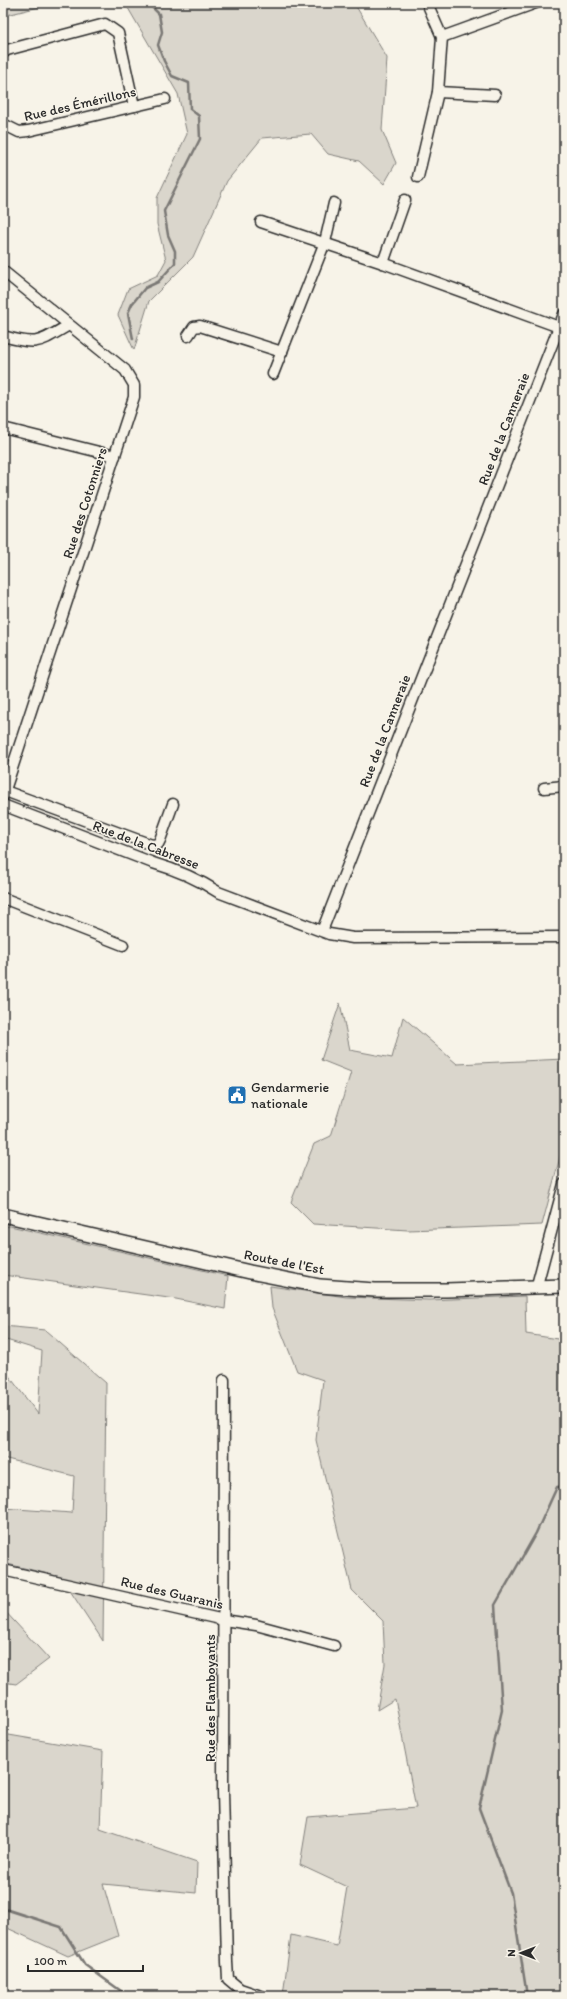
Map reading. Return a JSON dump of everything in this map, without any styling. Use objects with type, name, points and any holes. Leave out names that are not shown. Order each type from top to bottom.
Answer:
[{"type":"main road","name":"Route de l'Est","points":[[3,1215],[250,1272],[320,1286],[375,1290],[438,1290],[564,1286]]},
{"type":"street","points":[[418,177],[438,92],[442,37],[426,3]]},
{"type":"street","points":[[442,37],[536,3]]},
{"type":"street","points":[[3,53],[7,50],[105,24],[118,33],[134,106]]},
{"type":"street","points":[[438,92],[496,95]]},
{"type":"street","name":"Rue des Émérillons","points":[[3,124],[19,132],[28,131],[165,99]]},
{"type":"street","points":[[383,263],[405,200]]},
{"type":"street","points":[[273,374],[324,242],[334,203]]},
{"type":"street","points":[[261,222],[324,242],[559,327]]},
{"type":"street","name":"Rue des Cotonniers","points":[[3,271],[125,370],[134,385],[134,397],[4,794]]},
{"type":"street","name":"Rue de la Canneraie","points":[[322,931],[564,314]]},
{"type":"street","points":[[3,336],[24,342],[37,343],[69,325]]},
{"type":"street","points":[[188,336],[194,327],[200,326],[282,352]]},
{"type":"street","points":[[3,428],[115,456]]},
{"type":"street","points":[[544,788],[564,786]]},
{"type":"street","points":[[4,794],[152,845],[158,844],[173,804]]},
{"type":"street","name":"Rue de la Cabresse","points":[[3,805],[153,863],[177,870],[203,882],[218,892],[322,931]]},
{"type":"street","points":[[3,898],[123,945]]},
{"type":"street","points":[[322,931],[353,938],[564,937]]},
{"type":"street","points":[[537,1286],[564,1184]]},
{"type":"street","name":"Rue des Flamboyants","points":[[224,1380],[223,1791],[228,1978],[240,1989],[261,1996]]},
{"type":"street","name":"Rue des Guaranis","points":[[3,1570],[224,1620],[256,1625],[334,1646]]},
{"type":"shaded area","points":[[3,3],[55,3],[3,16]]},
{"type":"shaded area","points":[[108,3],[354,3],[387,58],[382,130],[396,163],[384,184],[359,161],[328,154],[311,134],[262,138],[227,181],[193,257],[149,301],[134,350],[118,315],[128,289],[158,275],[166,260],[157,224],[157,198],[187,134],[178,94],[128,8]]},
{"type":"shaded area","points":[[340,1003],[350,1050],[392,1058],[403,1017],[457,1064],[564,1059],[564,1142],[542,1225],[408,1230],[313,1224],[291,1202],[314,1144],[331,1136],[351,1072],[321,1060]]},
{"type":"shaded area","points":[[10,1226],[228,1276],[225,1309],[176,1299],[3,1275],[3,1227]]},
{"type":"shaded area","points":[[270,1286],[346,1297],[429,1300],[525,1296],[526,1334],[564,1340],[564,1996],[283,1995],[291,1935],[337,1946],[347,1887],[300,1865],[308,1817],[416,1808],[395,1699],[377,1710],[385,1664],[383,1621],[352,1590],[316,1440],[323,1380],[297,1371],[272,1308]]},
{"type":"shaded area","points":[[3,1326],[45,1330],[106,1383],[103,1641],[61,1577],[3,1563],[3,1508],[72,1513],[74,1476],[3,1458],[3,1368],[38,1414],[42,1351],[3,1339]]},
{"type":"shaded area","points":[[3,1609],[49,1659],[16,1684],[3,1682]]},
{"type":"shaded area","points":[[3,1734],[103,1751],[100,1829],[197,1862],[196,1893],[103,1884],[118,1936],[68,1956],[3,1926]]},
{"type":"waterway","points":[[133,339],[128,313],[132,304],[145,288],[158,282],[175,263],[175,251],[168,235],[164,211],[200,139],[199,116],[190,109],[189,83],[172,76],[164,61],[158,45],[162,32],[159,14],[148,3]]},
{"type":"waterway","points":[[527,1996],[511,1893],[479,1808],[502,1710],[495,1605],[536,1533],[557,1487],[564,1486]]},
{"type":"waterway","points":[[3,1906],[5,1909],[61,1927],[85,1965],[128,1996]]},
{"type":"place","name":"Gendarmerie nationale","points":[[237,1095]]}]
